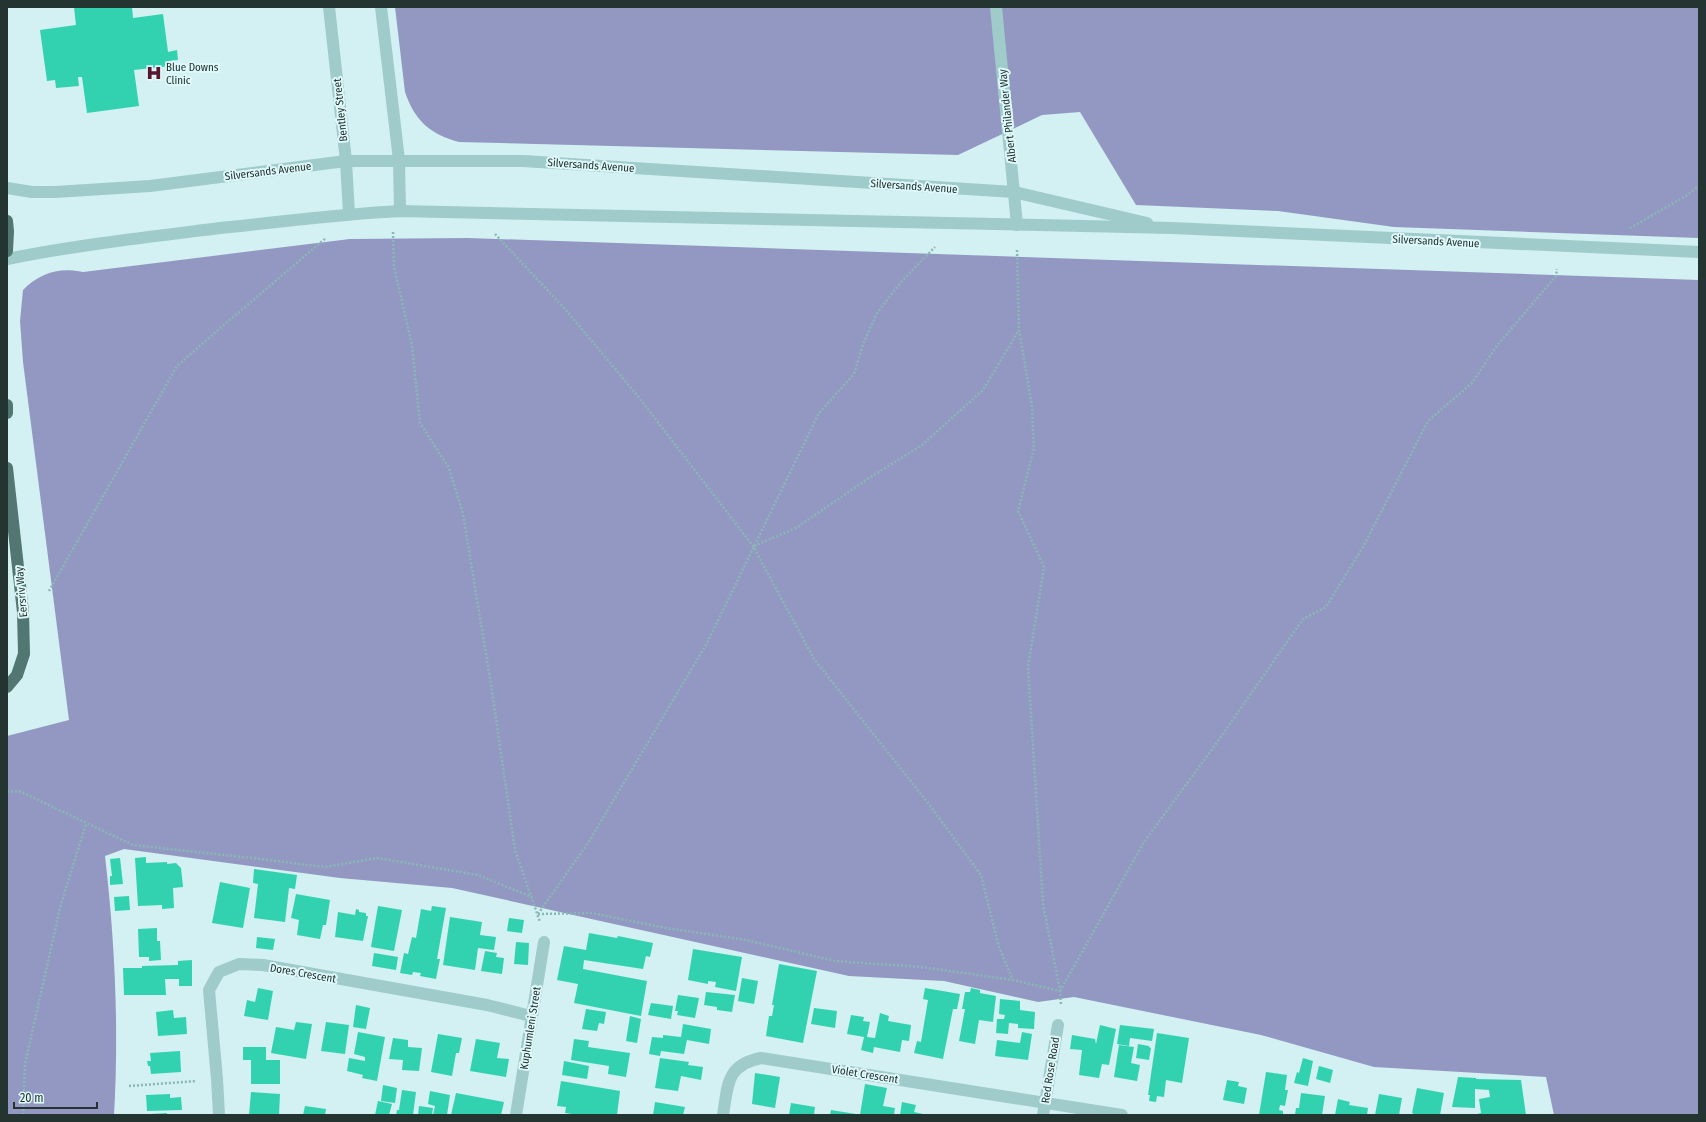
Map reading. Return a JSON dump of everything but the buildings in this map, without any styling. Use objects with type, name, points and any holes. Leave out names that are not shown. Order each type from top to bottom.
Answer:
[{"type":"main road","points":[[7,221],[7,251]]},
{"type":"main road","points":[[7,405],[7,413]]},
{"type":"main road","name":"Eersriv Way","points":[[7,468],[23,612],[24,654],[17,675],[7,688]]},
{"type":"street","name":"Bentley Street","points":[[329,7],[346,161],[349,214]]},
{"type":"street","points":[[381,7],[399,160],[400,211]]},
{"type":"street","name":"Albert Philander Way","points":[[996,7],[1017,225]]},
{"type":"street","name":"Silversands Avenue","points":[[7,188],[32,192],[55,192],[150,186],[346,161],[523,161],[1014,192],[1172,228]]},
{"type":"street","name":"Silversands Avenue","points":[[7,259],[58,249],[147,237],[349,214],[400,211],[1172,228],[1699,252]]},
{"type":"street","name":"Kuphumleni Street","points":[[516,1115],[544,942]]},
{"type":"street","name":"Dores Crescent","points":[[218,1115],[217,1079],[209,990],[219,972],[239,964],[263,965],[487,1005],[531,1016]]},
{"type":"street","name":"Red Rose Road","points":[[1043,1115],[1058,1025]]},
{"type":"street","name":"Violet Crescent","points":[[723,1115],[728,1083],[736,1069],[747,1060],[761,1058],[1122,1115]]},
{"type":"path","points":[[1627,229],[1686,196],[1699,186]]},
{"type":"path","points":[[394,232],[392,235],[394,267],[412,345],[420,423],[448,468],[463,514],[492,691],[515,850],[538,914],[544,942]]},
{"type":"path","points":[[494,234],[565,309],[637,395],[753,546],[814,659],[928,803],[981,875],[999,947],[1013,980]]},
{"type":"path","points":[[49,591],[177,366],[328,236]]},
{"type":"path","points":[[538,914],[588,843],[706,642],[819,413],[854,374],[863,344],[877,312],[901,282],[935,247]]},
{"type":"path","points":[[1017,250],[1019,329],[1032,407],[1034,448],[1018,511],[1044,567],[1028,667],[1043,904],[1060,991],[1061,1006],[1058,1025]]},
{"type":"path","points":[[1060,991],[1144,842],[1217,742],[1303,618],[1326,607],[1364,547],[1428,421],[1472,383],[1496,347],[1556,276],[1557,269]]},
{"type":"path","points":[[753,546],[796,528],[866,480],[922,445],[983,390],[1019,329]]},
{"type":"path","points":[[7,792],[19,791],[133,846],[325,867],[376,858],[478,875],[532,897]]},
{"type":"path","points":[[23,1115],[25,1064],[61,904],[86,824]]},
{"type":"path","points":[[538,914],[591,913],[666,928],[746,940],[835,962],[921,967],[1013,980],[1060,991]]},
{"type":"path","points":[[129,1086],[217,1079]]},
{"type":"shaded area","points":[[395,7],[1699,7],[1699,238],[1394,227],[1278,211],[1136,205],[1080,112],[1042,115],[958,155],[459,142],[440,135],[425,125],[409,102],[405,92]]},
{"type":"shaded area","points":[[468,238],[1699,280],[1699,1115],[1554,1115],[1546,1077],[1374,1067],[1261,1035],[1074,997],[1038,1002],[944,981],[849,976],[452,888],[340,878],[124,849],[105,856],[114,953],[116,1050],[114,1115],[7,1115],[7,736],[69,720],[23,362],[20,321],[23,290],[36,279],[50,273],[66,270],[83,272],[350,239]]},
{"type":"place","name":"Blue Downs Clinic","points":[[154,73]]}]
